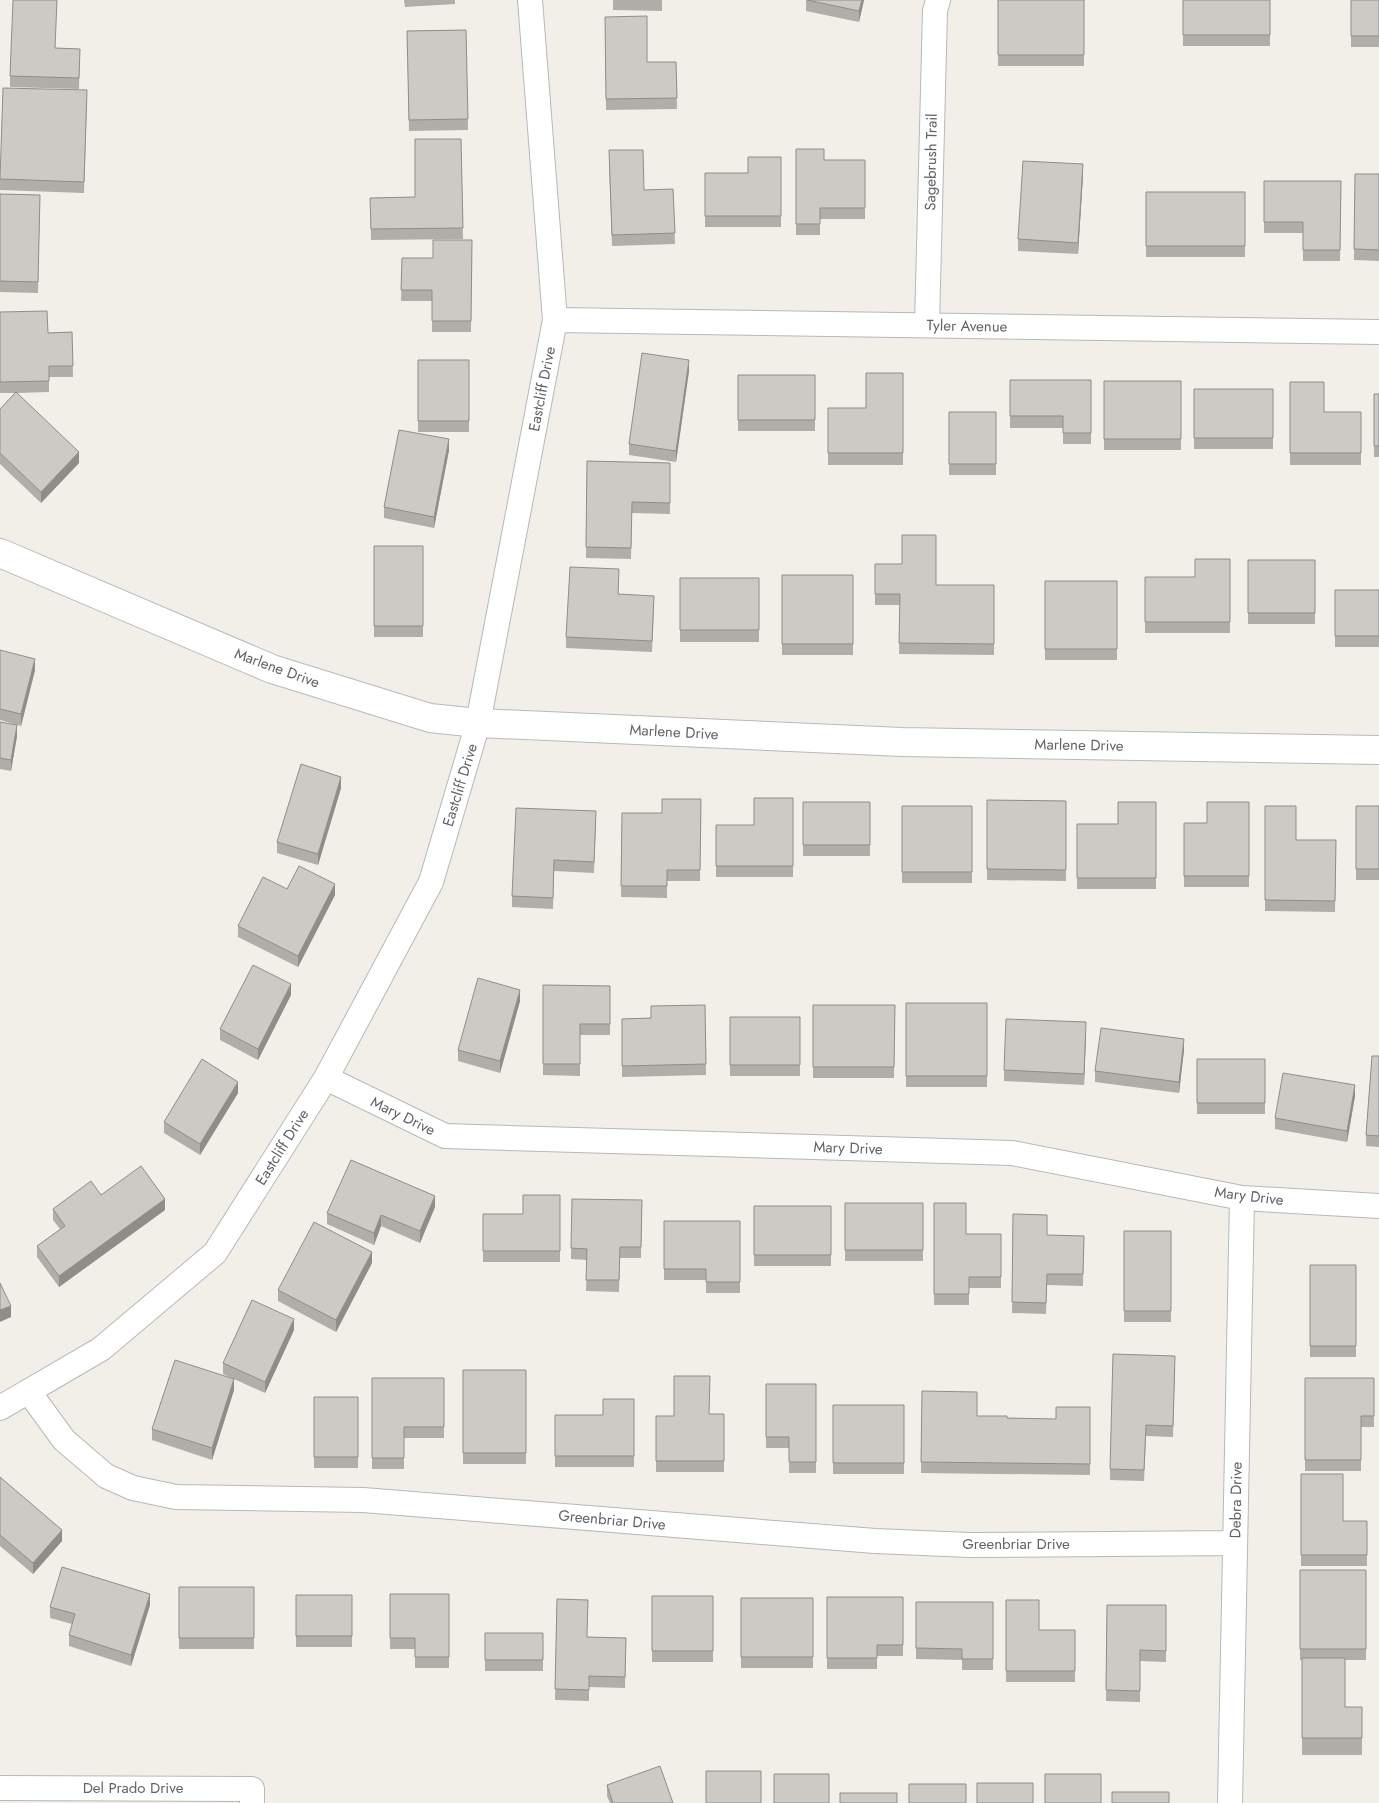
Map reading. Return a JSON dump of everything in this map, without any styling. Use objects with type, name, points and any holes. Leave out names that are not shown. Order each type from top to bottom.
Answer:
[{"type":"street","name":"Eastcliff Drive","points":[[0,1408],[101,1349],[215,1253],[326,1078],[431,882],[478,723],[555,320],[530,0]]},
{"type":"street","name":"Sagebrush Trail","points":[[927,325],[934,11],[938,0]]},
{"type":"street","name":"Tyler Avenue","points":[[555,320],[1379,332]]},
{"type":"street","name":"Marlene Drive","points":[[0,553],[272,669],[430,718],[478,723],[902,742],[1379,750]]},
{"type":"street","name":"Mary Drive","points":[[326,1078],[445,1136],[1012,1153],[1242,1198],[1379,1206]]},
{"type":"street","name":"Debra Drive","points":[[1230,1803],[1242,1198]]},
{"type":"street","name":"Greenbriar Drive","points":[[28,1392],[64,1440],[106,1476],[133,1488],[176,1497],[363,1500],[875,1541],[970,1545],[1235,1543]]},
{"type":"street","name":"Del Prado Drive","points":[[0,1788],[252,1789],[252,1803]]},
{"type":"building","points":[[13,0],[57,0],[55,48],[80,49],[79,78],[10,76]]},
{"type":"building","points":[[807,0],[862,0],[859,11]]},
{"type":"building","points":[[998,0],[1084,0],[1084,55],[998,55]]},
{"type":"building","points":[[1183,0],[1270,0],[1270,35],[1183,35]]},
{"type":"building","points":[[1351,0],[1379,0],[1379,36],[1351,36]]},
{"type":"building","points":[[647,16],[647,62],[676,62],[677,98],[606,99],[605,17]]},
{"type":"building","points":[[466,30],[468,119],[409,120],[407,31]]},
{"type":"building","points":[[3,88],[87,90],[84,182],[0,179]]},
{"type":"building","points":[[415,139],[461,139],[463,228],[371,229],[370,198],[415,197]]},
{"type":"building","points":[[796,149],[824,149],[824,160],[865,160],[865,208],[820,208],[820,224],[796,224]]},
{"type":"building","points":[[609,150],[643,150],[644,190],[673,189],[675,233],[612,235]]},
{"type":"building","points":[[748,157],[781,157],[781,216],[705,216],[705,173],[748,173]]},
{"type":"building","points":[[1023,161],[1083,164],[1078,243],[1018,239]]},
{"type":"building","points":[[1355,174],[1379,174],[1379,250],[1354,249]]},
{"type":"building","points":[[1264,181],[1341,181],[1340,250],[1303,250],[1303,222],[1264,222]]},
{"type":"building","points":[[1146,192],[1245,192],[1245,246],[1146,246]]},
{"type":"building","points":[[0,194],[40,195],[38,282],[0,281]]},
{"type":"building","points":[[433,240],[472,240],[471,321],[432,321],[432,290],[401,290],[402,258],[433,258]]},
{"type":"building","points":[[47,311],[48,333],[72,332],[73,366],[49,366],[49,381],[0,382],[0,312]]},
{"type":"building","points":[[642,353],[689,360],[676,451],[629,444]]},
{"type":"building","points":[[418,360],[469,360],[469,421],[418,421]]},
{"type":"building","points":[[866,373],[903,373],[903,453],[828,453],[828,408],[866,408]]},
{"type":"building","points":[[738,375],[815,375],[815,420],[738,420]]},
{"type":"building","points":[[1010,380],[1091,380],[1091,433],[1063,433],[1063,416],[1010,416]]},
{"type":"building","points":[[1104,381],[1181,381],[1181,439],[1104,439]]},
{"type":"building","points":[[1290,382],[1324,382],[1324,412],[1361,412],[1361,453],[1290,453]]},
{"type":"building","points":[[1194,389],[1273,389],[1273,438],[1194,438]]},
{"type":"building","points":[[16,392],[79,452],[41,492],[0,453],[0,409]]},
{"type":"building","points":[[1374,394],[1379,394],[1379,446],[1374,446]]},
{"type":"building","points":[[949,412],[996,412],[996,464],[949,464]]},
{"type":"building","points":[[399,430],[449,439],[434,517],[384,507]]},
{"type":"building","points":[[587,461],[670,463],[670,503],[632,502],[631,548],[586,547]]},
{"type":"building","points":[[902,535],[936,535],[936,585],[994,585],[994,644],[899,643],[900,594],[875,594],[875,564],[902,564]]},
{"type":"building","points":[[374,546],[423,546],[423,626],[374,626]]},
{"type":"building","points":[[1195,559],[1230,559],[1230,622],[1145,622],[1145,577],[1195,577]]},
{"type":"building","points":[[1248,560],[1315,560],[1315,613],[1248,613]]},
{"type":"building","points":[[570,567],[619,569],[618,594],[654,596],[652,641],[566,637]]},
{"type":"building","points":[[782,575],[853,575],[853,644],[782,644]]},
{"type":"building","points":[[680,578],[759,578],[759,630],[680,630]]},
{"type":"building","points":[[1045,581],[1117,581],[1117,649],[1045,649]]},
{"type":"building","points":[[1335,590],[1379,590],[1379,636],[1335,636]]},
{"type":"building","points":[[0,650],[35,659],[21,714],[0,709]]},
{"type":"building","points":[[0,722],[17,725],[11,760],[0,758]]},
{"type":"building","points":[[301,764],[341,777],[318,854],[277,842]]},
{"type":"building","points":[[754,798],[793,798],[793,866],[716,866],[716,825],[754,825]]},
{"type":"building","points":[[662,799],[701,799],[700,870],[667,870],[667,886],[621,886],[622,813],[662,813]]},
{"type":"building","points":[[987,800],[1066,801],[1066,870],[987,869]]},
{"type":"building","points":[[803,802],[870,802],[870,845],[803,845]]},
{"type":"building","points":[[1118,802],[1156,802],[1156,878],[1077,878],[1077,824],[1118,824]]},
{"type":"building","points":[[1207,802],[1249,802],[1249,876],[1184,876],[1184,823],[1207,823]]},
{"type":"building","points":[[902,806],[972,806],[972,872],[902,872]]},
{"type":"building","points":[[1265,806],[1296,806],[1296,840],[1336,840],[1335,901],[1265,900]]},
{"type":"building","points":[[1356,806],[1379,806],[1379,869],[1356,869]]},
{"type":"building","points":[[516,808],[596,811],[594,862],[554,860],[553,898],[512,896]]},
{"type":"building","points":[[299,866],[335,884],[298,956],[238,926],[263,877],[287,889]]},
{"type":"building","points":[[253,965],[291,984],[258,1049],[220,1029]]},
{"type":"building","points":[[478,978],[520,990],[500,1061],[458,1050]]},
{"type":"building","points":[[543,985],[610,986],[610,1024],[580,1024],[580,1064],[543,1064]]},
{"type":"building","points":[[906,1003],[987,1003],[987,1076],[906,1076]]},
{"type":"building","points":[[705,1005],[706,1064],[622,1066],[622,1019],[651,1018],[651,1006]]},
{"type":"building","points":[[813,1005],[895,1005],[894,1067],[813,1067]]},
{"type":"building","points":[[730,1017],[800,1017],[800,1065],[730,1065]]},
{"type":"building","points":[[1006,1019],[1086,1022],[1084,1074],[1004,1070]]},
{"type":"building","points":[[1101,1028],[1184,1039],[1179,1082],[1095,1071]]},
{"type":"building","points":[[1372,1056],[1379,1056],[1379,1136],[1366,1135]]},
{"type":"building","points":[[202,1059],[238,1082],[200,1144],[164,1122]]},
{"type":"building","points":[[1197,1059],[1265,1059],[1265,1103],[1197,1103]]},
{"type":"building","points":[[1283,1073],[1355,1085],[1347,1131],[1275,1118]]},
{"type":"building","points":[[351,1160],[435,1196],[420,1231],[381,1215],[374,1233],[327,1213]]},
{"type":"building","points":[[141,1166],[165,1199],[59,1276],[37,1246],[65,1226],[53,1209],[91,1181],[101,1195]]},
{"type":"building","points":[[523,1195],[560,1195],[560,1251],[483,1251],[483,1214],[523,1214]]},
{"type":"building","points":[[572,1199],[642,1200],[641,1247],[620,1247],[619,1280],[586,1280],[587,1249],[571,1248]]},
{"type":"building","points":[[845,1203],[923,1203],[923,1250],[845,1250]]},
{"type":"building","points":[[934,1203],[966,1203],[966,1234],[1001,1234],[1001,1277],[969,1277],[969,1294],[934,1294]]},
{"type":"building","points":[[754,1206],[831,1206],[831,1255],[754,1255]]},
{"type":"building","points":[[1013,1214],[1047,1215],[1047,1235],[1084,1236],[1083,1274],[1047,1274],[1046,1303],[1012,1302]]},
{"type":"building","points":[[664,1221],[740,1221],[740,1282],[706,1282],[706,1269],[664,1269]]},
{"type":"building","points":[[314,1222],[372,1252],[336,1320],[278,1290]]},
{"type":"building","points":[[1124,1231],[1171,1231],[1171,1311],[1124,1311]]},
{"type":"building","points":[[1310,1265],[1356,1265],[1356,1346],[1310,1346]]},
{"type":"building","points":[[0,1283],[11,1306],[0,1310]]},
{"type":"building","points":[[252,1300],[294,1319],[265,1382],[223,1363]]},
{"type":"building","points":[[1113,1354],[1175,1356],[1173,1426],[1146,1425],[1144,1470],[1110,1469]]},
{"type":"building","points":[[175,1360],[234,1379],[212,1448],[152,1429]]},
{"type":"building","points":[[463,1370],[526,1370],[526,1453],[463,1453]]},
{"type":"building","points":[[674,1376],[710,1376],[709,1414],[724,1414],[724,1461],[656,1461],[656,1416],[674,1416]]},
{"type":"building","points":[[372,1378],[444,1378],[444,1427],[404,1427],[404,1458],[372,1458]]},
{"type":"building","points":[[1305,1378],[1374,1378],[1374,1416],[1361,1416],[1361,1460],[1305,1460]]},
{"type":"building","points":[[766,1384],[816,1384],[816,1462],[789,1462],[789,1437],[766,1437]]},
{"type":"building","points":[[922,1391],[977,1392],[977,1416],[1056,1419],[1056,1407],[1090,1407],[1090,1464],[921,1462]]},
{"type":"building","points":[[314,1397],[358,1397],[358,1457],[314,1457]]},
{"type":"building","points":[[603,1399],[634,1399],[634,1456],[555,1456],[555,1415],[603,1415]]},
{"type":"building","points":[[833,1405],[904,1405],[904,1463],[833,1463]]},
{"type":"building","points":[[1301,1474],[1343,1474],[1343,1521],[1367,1521],[1367,1555],[1301,1555]]},
{"type":"building","points":[[0,1477],[62,1530],[33,1563],[0,1535]]},
{"type":"building","points":[[62,1567],[150,1594],[131,1655],[69,1635],[75,1614],[50,1607]]},
{"type":"building","points":[[1300,1570],[1366,1570],[1366,1649],[1300,1649]]},
{"type":"building","points":[[179,1587],[254,1587],[254,1638],[179,1638]]},
{"type":"building","points":[[390,1594],[449,1594],[449,1657],[415,1657],[415,1638],[390,1638]]},
{"type":"building","points":[[296,1595],[352,1595],[352,1636],[296,1636]]},
{"type":"building","points":[[652,1596],[713,1596],[713,1651],[652,1651]]},
{"type":"building","points":[[827,1597],[903,1597],[903,1645],[877,1645],[877,1658],[827,1658]]},
{"type":"building","points":[[741,1598],[813,1598],[813,1657],[741,1657]]},
{"type":"building","points":[[557,1599],[588,1600],[587,1637],[626,1638],[625,1677],[589,1676],[589,1690],[555,1689]]},
{"type":"building","points":[[1006,1600],[1039,1600],[1039,1630],[1075,1630],[1075,1671],[1006,1671]]},
{"type":"building","points":[[916,1602],[993,1602],[993,1659],[962,1659],[962,1649],[916,1648]]},
{"type":"building","points":[[1107,1605],[1166,1605],[1166,1651],[1140,1650],[1140,1691],[1106,1690]]},
{"type":"building","points":[[485,1633],[543,1633],[543,1660],[485,1660]]},
{"type":"building","points":[[1302,1658],[1345,1658],[1345,1707],[1362,1707],[1362,1738],[1302,1738]]},
{"type":"building","points":[[660,1766],[673,1803],[613,1803],[607,1785]]},
{"type":"building","points":[[706,1771],[761,1771],[761,1803],[706,1803]]},
{"type":"building","points":[[774,1774],[829,1774],[829,1803],[774,1803]]},
{"type":"building","points":[[1045,1774],[1101,1774],[1101,1803],[1045,1803]]},
{"type":"building","points":[[977,1783],[1033,1783],[1033,1803],[977,1803]]},
{"type":"building","points":[[909,1784],[966,1784],[966,1803],[909,1803]]},
{"type":"building","points":[[1112,1792],[1169,1792],[1169,1803],[1112,1803]]},
{"type":"building","points":[[840,1793],[897,1793],[897,1803],[840,1803]]}]
